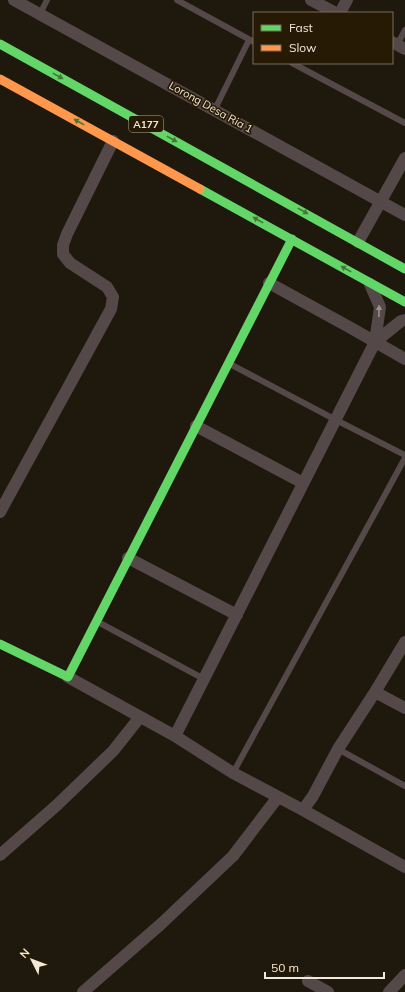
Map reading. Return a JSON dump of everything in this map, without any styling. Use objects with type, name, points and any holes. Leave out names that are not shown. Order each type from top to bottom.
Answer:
[{"type":"main road","name":"A177","points":[[0,44],[405,269]]},
{"type":"main road","name":"A177","points":[[0,79],[405,302]]},
{"type":"main road","points":[[0,644],[68,677],[292,239]]},
{"type":"street","name":"Lorong Desa Ria 1","points":[[14,0],[405,215]]},
{"type":"street","points":[[311,0],[334,12]]},
{"type":"street","points":[[341,12],[347,0]]},
{"type":"street","points":[[0,512],[111,309],[113,297],[107,287],[70,263],[62,254],[63,245],[67,234],[113,141]]},
{"type":"street","points":[[358,242],[405,158]]},
{"type":"street","points":[[175,736],[375,342],[380,307],[369,282]]},
{"type":"street","points":[[269,283],[405,359]]},
{"type":"street","points":[[375,342],[401,321],[405,320]]},
{"type":"street","points":[[196,426],[304,483]]},
{"type":"street","points":[[128,558],[236,616]]},
{"type":"street","points":[[304,810],[338,749],[405,642]]},
{"type":"street","points":[[68,677],[175,736],[233,773],[304,810],[405,867]]},
{"type":"street","points":[[375,692],[405,708]]},
{"type":"street","points":[[0,855],[57,805],[113,751],[140,717]]},
{"type":"street","points":[[83,992],[161,924],[233,856],[278,797]]},
{"type":"street","points":[[389,992],[405,974]]},
{"type":"street","points":[[308,981],[328,992]]},
{"type":"lane","points":[[40,14],[47,0]]},
{"type":"lane","points":[[177,0],[251,41],[214,109]]},
{"type":"lane","points":[[398,45],[405,30]]},
{"type":"lane","points":[[294,64],[405,123]]},
{"type":"lane","points":[[229,363],[405,455]]},
{"type":"lane","points":[[233,773],[405,458]]},
{"type":"lane","points":[[96,621],[204,679]]},
{"type":"lane","points":[[338,749],[405,786]]},
{"type":"traffic: fast","points":[[0,44],[405,269]]},
{"type":"traffic: fast","points":[[200,189],[405,302]]},
{"type":"traffic: fast","points":[[0,644],[68,677],[292,239]]},
{"type":"traffic: slow","points":[[0,79],[200,189]]}]
